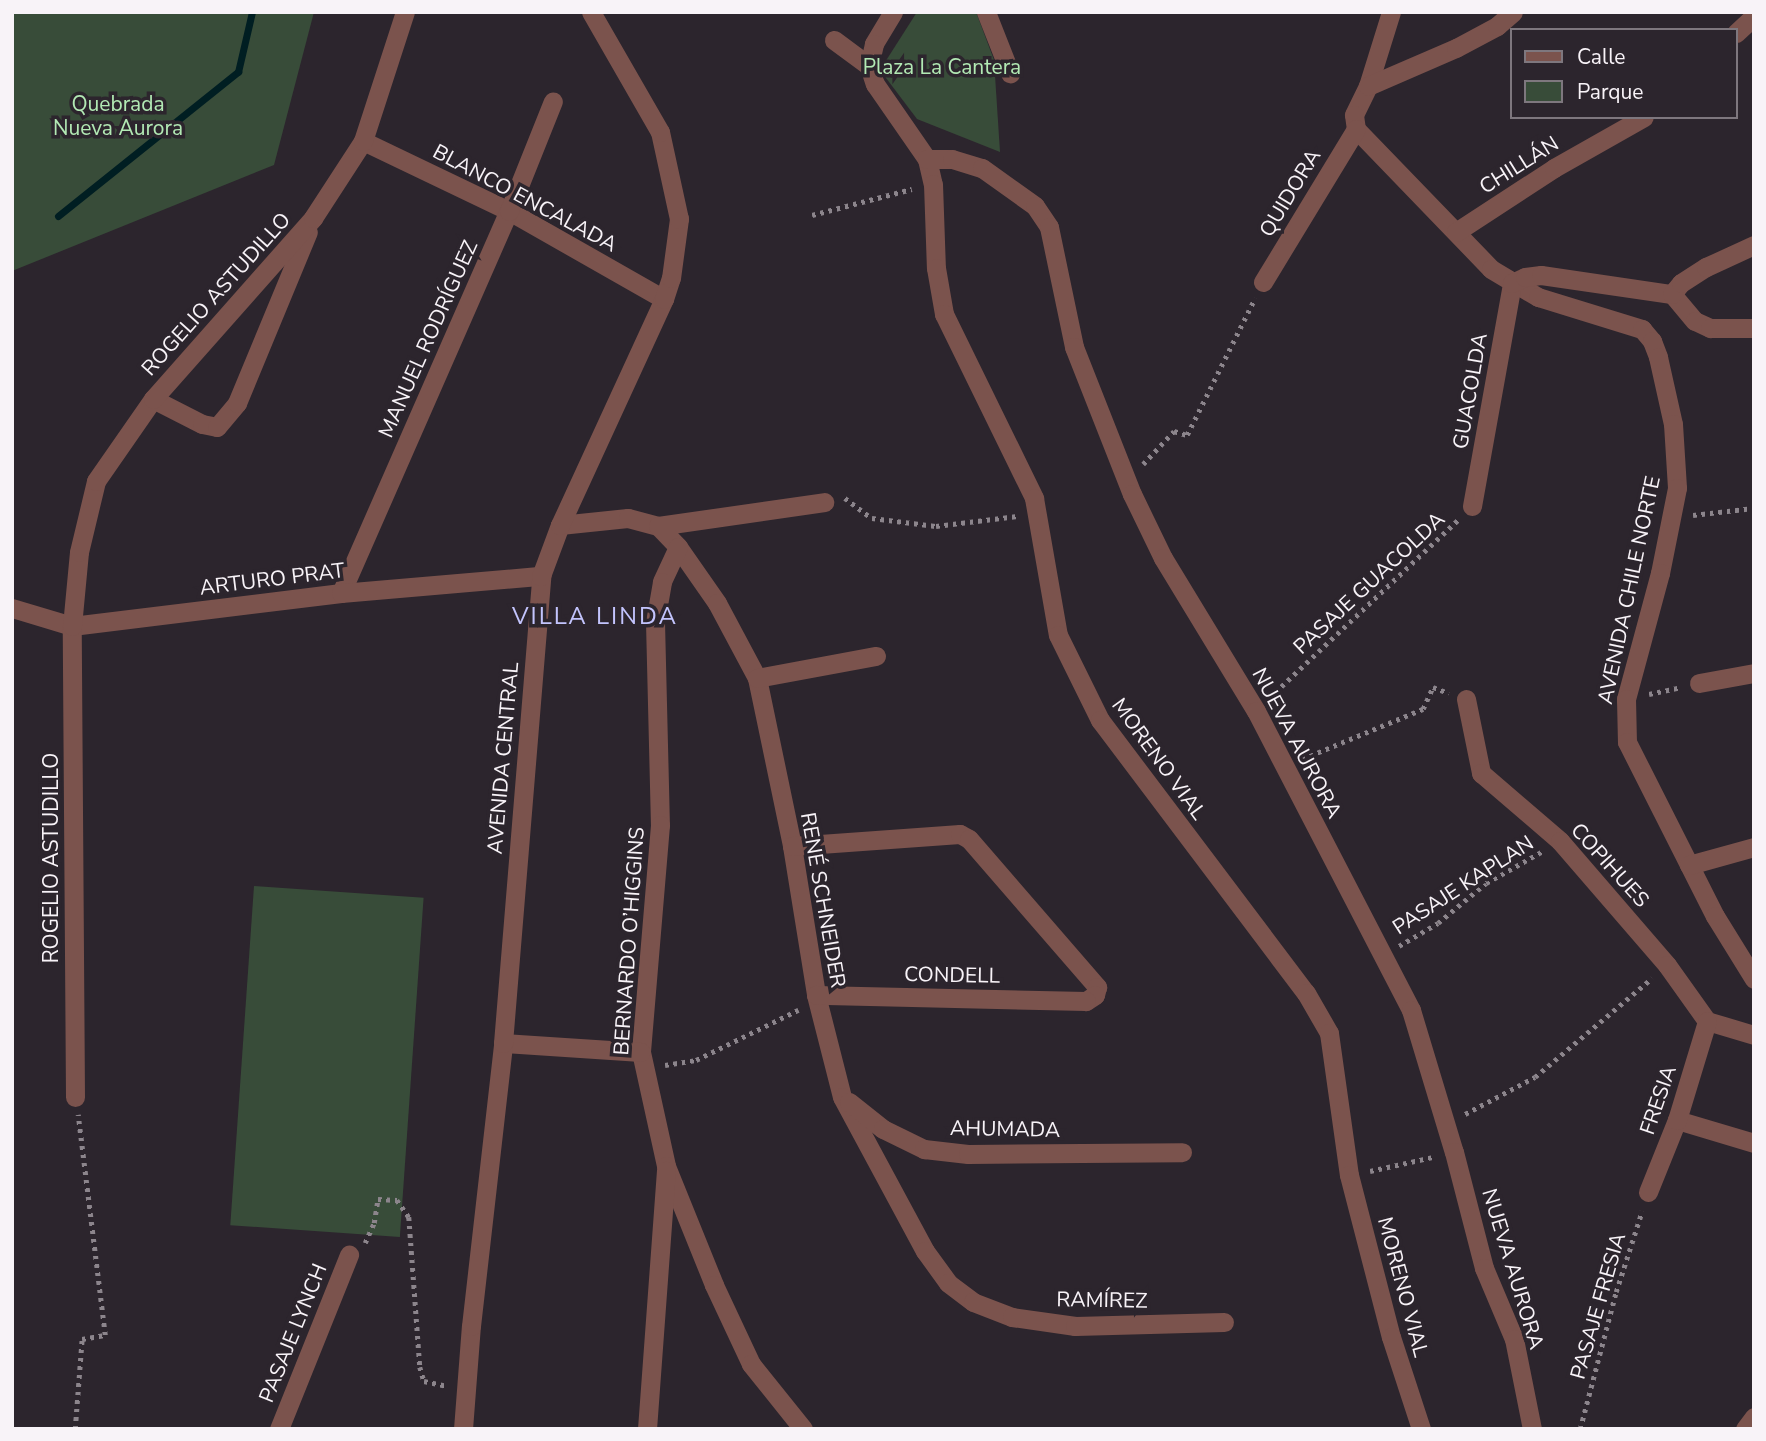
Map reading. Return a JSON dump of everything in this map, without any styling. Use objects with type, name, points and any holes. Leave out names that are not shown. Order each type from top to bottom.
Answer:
[{"type":"street","name":"ROGELIO ASTUDILLO","points":[[75,1097],[72,626],[79,552],[96,481],[153,399],[313,218],[363,141],[405,12]]},
{"type":"street","name":"AVENIDA CENTRAL","points":[[463,1429],[503,1043],[541,576],[560,525],[664,299],[671,278],[679,219],[660,132],[591,12]]},
{"type":"street","points":[[869,66],[874,44],[894,12]]},
{"type":"street","points":[[986,12],[1010,73]]},
{"type":"street","points":[[1356,128],[1354,115],[1368,86],[1391,12]]},
{"type":"street","points":[[1368,86],[1456,48],[1497,26],[1513,12]]},
{"type":"street","points":[[1738,31],[1752,18]]},
{"type":"street","name":"MORENO VIAL","points":[[834,40],[869,66],[875,84],[927,159],[933,184],[936,268],[944,314],[1034,498],[1058,635],[1100,720],[1306,993],[1329,1033],[1349,1175],[1391,1337],[1421,1429]]},
{"type":"street","name":"MANUEL RODRÍGUEZ","points":[[341,593],[509,211],[553,101]]},
{"type":"street","name":"CHILLÁN","points":[[1456,232],[1554,168],[1640,119]]},
{"type":"street","name":"AVENIDA CHILE NORTE","points":[[1356,128],[1491,269],[1512,284],[1538,297],[1642,329],[1652,341],[1668,393],[1677,458],[1677,488],[1660,573],[1626,699],[1627,742],[1715,916],[1754,979]]},
{"type":"street","name":"QUIDORA","points":[[1264,282],[1356,128]]},
{"type":"street","name":"BLANCO ENCALADA","points":[[363,141],[509,211],[664,299]]},
{"type":"street","name":"NUEVA AURORA","points":[[927,159],[952,159],[982,168],[1035,206],[1049,227],[1074,347],[1132,494],[1163,558],[1256,711],[1411,1010],[1454,1152],[1484,1268],[1514,1339],[1532,1429]]},
{"type":"street","name":"ROGELIO ASTUDILLO","points":[[153,399],[202,424],[217,426],[237,403],[313,218]]},
{"type":"street","points":[[1672,294],[1681,282],[1706,267],[1754,245]]},
{"type":"street","points":[[1512,284],[1525,276],[1541,275],[1672,294],[1695,321],[1710,328],[1754,328]]},
{"type":"street","name":"GUACOLDA","points":[[1472,506],[1512,284]]},
{"type":"street","points":[[560,525],[628,518],[658,526],[821,502]]},
{"type":"street","name":"RENÉ SCHNEIDER","points":[[658,526],[678,547],[717,603],[757,678],[792,846],[817,998],[842,1097],[925,1251],[948,1283]]},
{"type":"street","name":"BERNARDO O’HIGGINS","points":[[678,547],[662,582],[655,622],[660,825],[643,1060],[666,1166],[713,1285],[751,1364],[803,1429]]},
{"type":"street","name":"ARTURO PRAT","points":[[12,608],[72,626],[341,593],[541,576]]},
{"type":"street","points":[[757,678],[876,656]]},
{"type":"street","points":[[1699,683],[1754,673]]},
{"type":"street","name":"COPIHUES","points":[[1466,699],[1481,773],[1560,841],[1667,965],[1707,1021]]},
{"type":"street","name":"CONDELL","points":[[792,846],[960,834],[970,839],[1097,987],[1095,995],[1086,1001],[817,998]]},
{"type":"street","points":[[1689,865],[1754,847]]},
{"type":"street","points":[[1707,1021],[1754,1035]]},
{"type":"street","name":"FRESIA","points":[[1648,1192],[1677,1119],[1707,1021]]},
{"type":"street","points":[[503,1043],[643,1060]]},
{"type":"street","name":"AHUMADA","points":[[842,1097],[883,1129],[924,1149],[968,1154],[1182,1152]]},
{"type":"street","points":[[1677,1119],[1754,1143]]},
{"type":"street","points":[[648,1429],[666,1166]]},
{"type":"street","name":"PASAJE LYNCH","points":[[279,1429],[349,1257]]},
{"type":"street","name":"RAMÍREZ","points":[[948,1283],[973,1302],[1012,1317],[1074,1326],[1224,1322]]},
{"type":"street","points":[[1745,1429],[1754,1417]]},
{"type":"path","points":[[812,215],[933,184]]},
{"type":"path","points":[[1140,471],[1144,459],[1174,432],[1187,435],[1264,282]]},
{"type":"path","points":[[821,502],[831,483],[872,519],[936,526],[993,522],[1036,512]]},
{"type":"path","name":"PASAJE GUACOLDA","points":[[1256,711],[1472,506]]},
{"type":"path","points":[[1671,517],[1754,508]]},
{"type":"path","points":[[1626,699],[1699,683]]},
{"type":"path","points":[[1285,766],[1423,709],[1433,687],[1466,699]]},
{"type":"path","name":"PASAJE KAPLAN","points":[[1383,955],[1438,923],[1486,883],[1560,841]]},
{"type":"path","points":[[1446,1125],[1535,1077],[1667,965]]},
{"type":"path","points":[[643,1060],[696,1060],[817,998]]},
{"type":"path","points":[[75,1097],[105,1335],[82,1339],[75,1429]]},
{"type":"path","points":[[1349,1175],[1454,1152]]},
{"type":"path","name":"PASAJE FRESIA","points":[[1580,1429],[1616,1292],[1648,1192]]},
{"type":"path","points":[[349,1257],[357,1257],[374,1223],[379,1199],[397,1200],[409,1217],[420,1367],[424,1381],[466,1391]]},
{"type":"green space","name":"Quebrada Nueva Aurora","points":[[12,12],[314,12],[274,165],[12,271]]},
{"type":"green space","name":"Plaza La Cantera","points":[[917,12],[976,12],[994,60],[1000,152],[917,119],[880,70]]},
{"type":"green space","points":[[254,886],[424,898],[400,1237],[230,1225]]},
{"type":"waterway","points":[[58,216],[238,72],[252,12]]},
{"type":"district","name":"VILLA LINDA","points":[[595,617]]}]
